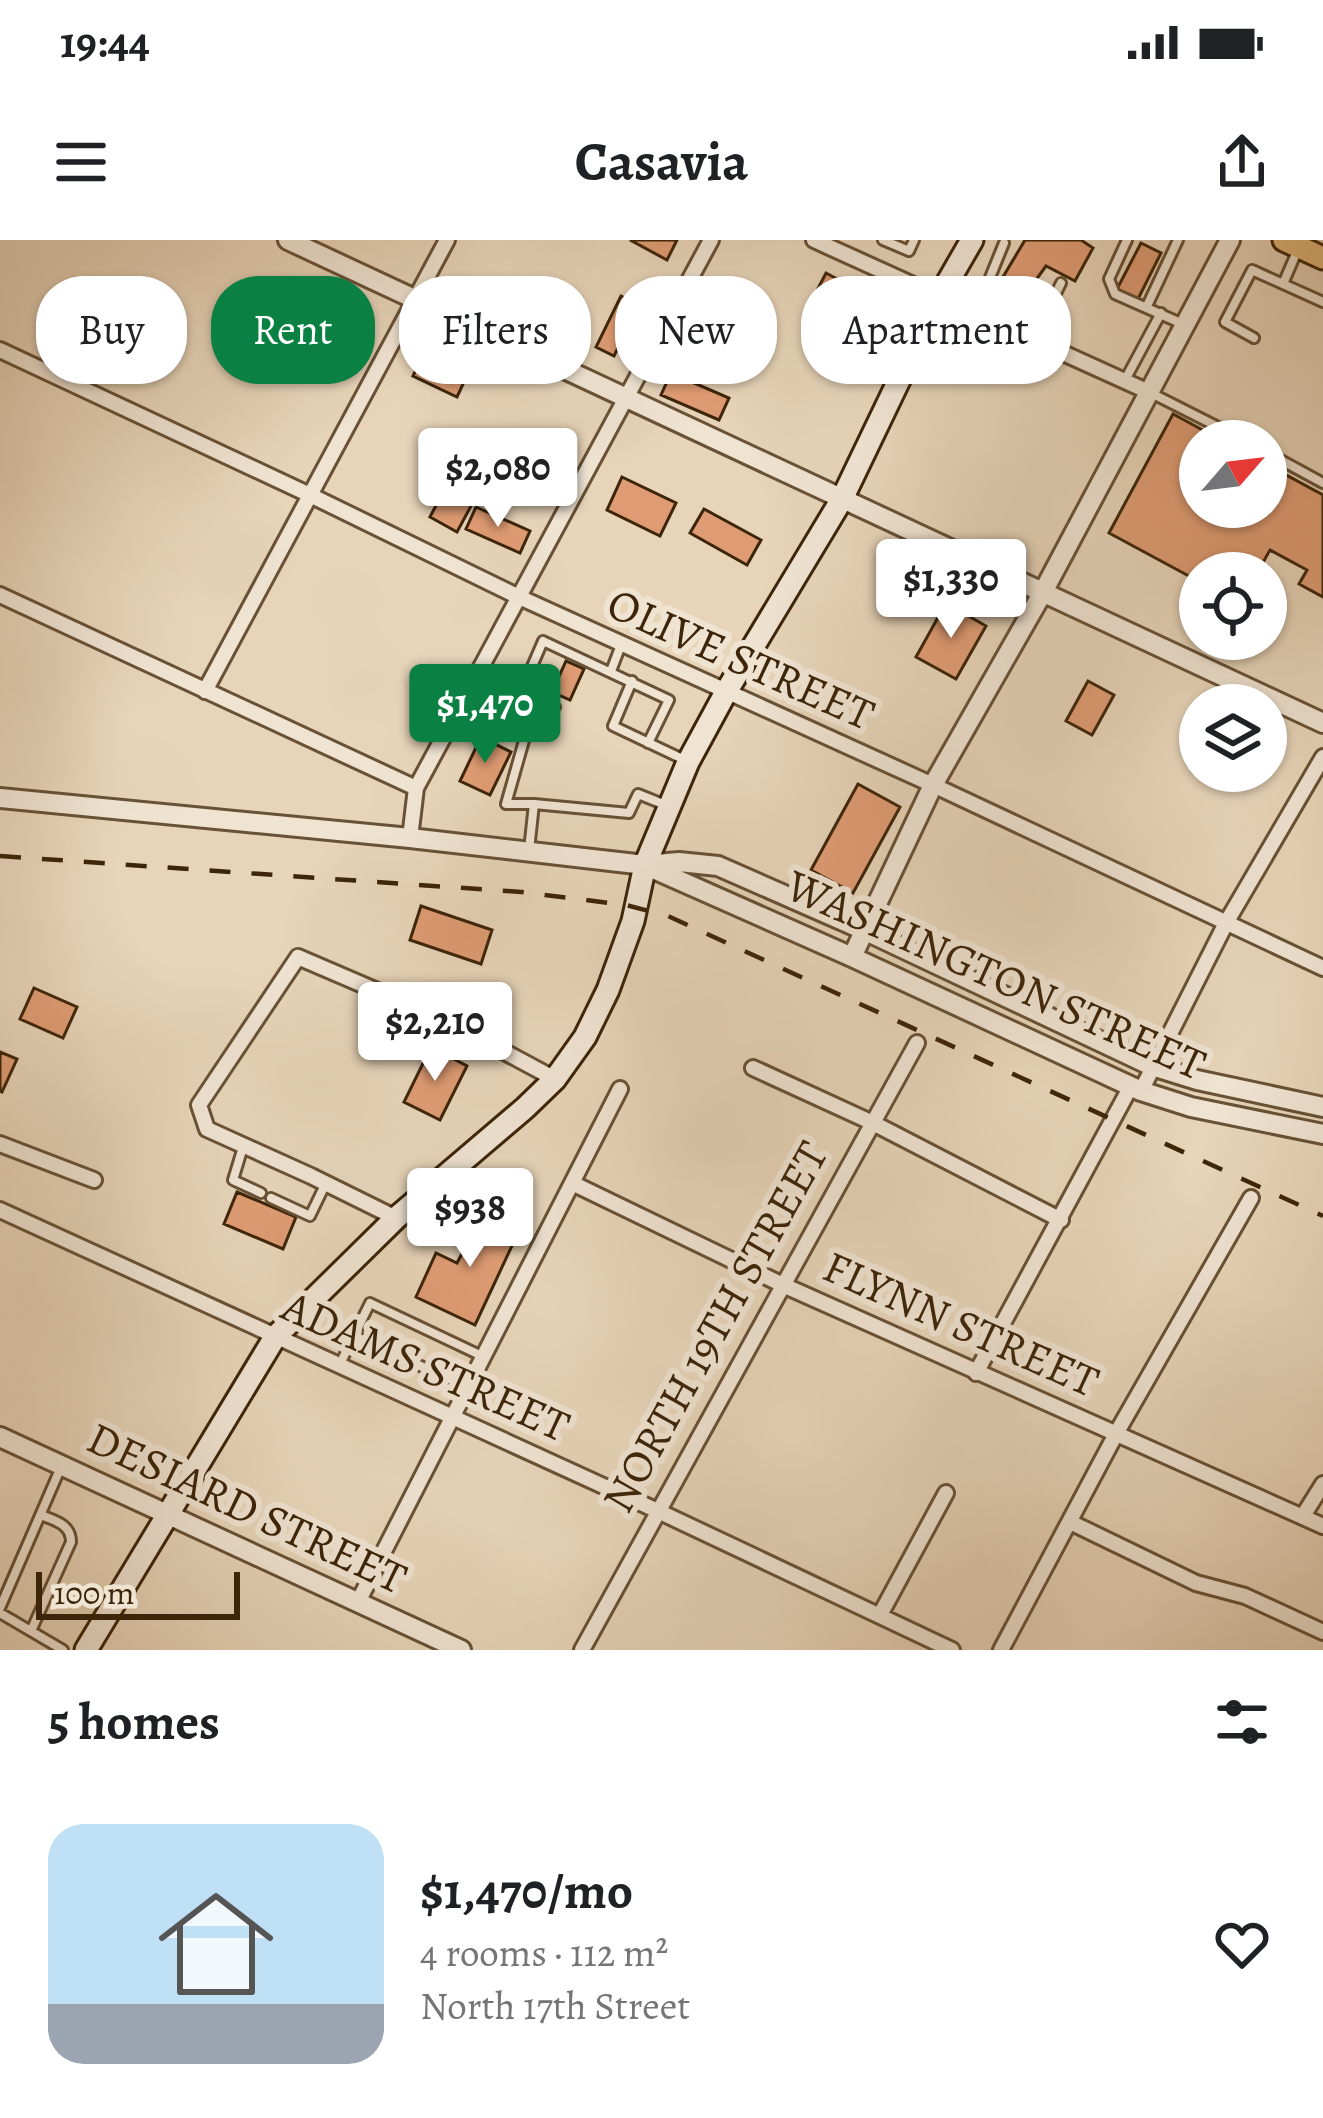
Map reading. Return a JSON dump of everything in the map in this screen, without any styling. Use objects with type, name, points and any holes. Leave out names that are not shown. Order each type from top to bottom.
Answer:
[{"type":"main road","points":[[948,276],[964,243]]},
{"type":"main road","points":[[86,1650],[275,1337],[396,1218],[555,1079],[585,1037],[608,990],[632,922],[645,865],[688,762],[842,499],[897,384]]},
{"type":"street","points":[[288,240],[399,292]]},
{"type":"street","points":[[427,276],[447,240]]},
{"type":"street","points":[[410,838],[416,788],[711,240]]},
{"type":"street","points":[[814,240],[891,276]]},
{"type":"street","points":[[852,957],[933,785],[1230,240]]},
{"type":"street","points":[[205,691],[399,329]]},
{"type":"street","name":"OLIVE STREET","points":[[0,350],[519,597],[1323,968]]},
{"type":"street","points":[[1071,358],[1149,392]]},
{"type":"street","points":[[591,382],[1323,723]]},
{"type":"street","points":[[0,595],[416,788]]},
{"type":"street","points":[[976,1373],[1323,757]]},
{"type":"street","name":"WASHINGTON STREET","points":[[0,798],[645,865],[718,866],[1152,1066],[1323,1107]]},
{"type":"street","name":"WASHINGTON STREET","points":[[645,865],[1136,1089],[1191,1107],[1323,1134]]},
{"type":"street","points":[[396,1218],[207,1130],[200,1106],[298,957],[447,1022],[555,1079]]},
{"type":"street","name":"NORTH 19TH STREET","points":[[582,1650],[917,1042]]},
{"type":"street","points":[[753,1068],[873,1123],[1060,1220]]},
{"type":"street","points":[[358,1602],[620,1089]]},
{"type":"street","points":[[0,1144],[94,1180]]},
{"type":"street","name":"FLYNN STREET","points":[[572,1183],[783,1286],[1323,1526]]},
{"type":"street","points":[[1001,1650],[1117,1432],[1251,1198]]},
{"type":"street","name":"ADAMS STREET","points":[[0,1210],[952,1650]]},
{"type":"street","name":"DESIARD STREET","points":[[0,1436],[460,1650]]},
{"type":"street","points":[[1303,1516],[1323,1484]]},
{"type":"street","points":[[880,1615],[946,1493]]},
{"type":"street","points":[[1070,1522],[1196,1583],[1245,1596],[1323,1632]]},
{"type":"lane","points":[[884,240],[909,251],[914,240]]},
{"type":"lane","points":[[1126,240],[1109,279],[1115,294],[1184,325]]},
{"type":"lane","points":[[1148,306],[1178,240]]},
{"type":"lane","points":[[990,276],[1003,241]]},
{"type":"lane","points":[[1283,284],[1301,247]]},
{"type":"lane","points":[[1254,338],[1225,322],[1252,270],[1323,302]]},
{"type":"lane","points":[[1124,382],[1161,313]]},
{"type":"lane","points":[[1149,392],[1204,420]]},
{"type":"lane","points":[[1287,463],[1323,483]]},
{"type":"lane","points":[[555,707],[521,692],[543,641],[669,700],[648,743]]},
{"type":"lane","points":[[611,671],[622,644]]},
{"type":"lane","points":[[632,681],[613,726],[688,762]]},
{"type":"lane","points":[[462,702],[515,724],[525,737],[506,804],[628,813],[638,794],[670,807]]},
{"type":"lane","points":[[529,852],[534,804]]},
{"type":"lane","points":[[244,1146],[233,1180],[261,1193]]},
{"type":"lane","points":[[272,1198],[310,1216],[326,1183]]},
{"type":"lane","points":[[339,1366],[370,1303],[483,1356]]},
{"type":"lane","points":[[354,1336],[468,1388]]},
{"type":"lane","points":[[62,1465],[0,1611],[63,1650]]},
{"type":"lane","points":[[31,1631],[71,1542],[65,1526],[40,1515]]},
{"type":"building","points":[[630,240],[677,240],[667,260]]},
{"type":"building","points":[[1025,240],[1081,240],[1093,248],[1075,281],[1046,266],[1039,276],[1004,276]]},
{"type":"building","points":[[1141,243],[1161,253],[1138,299],[1117,289]]},
{"type":"building","points":[[615,308],[614,356],[596,347]]},
{"type":"building","points":[[430,384],[463,384],[457,397]]},
{"type":"building","points":[[666,384],[697,384],[729,398],[719,420],[661,395]]},
{"type":"building","points":[[1173,414],[1184,420],[1179,420],[1179,528],[1287,528],[1287,475],[1323,495],[1323,597],[1299,584],[1307,570],[1287,559],[1287,552],[1179,552],[1179,571],[1109,533]]},
{"type":"building","points":[[505,446],[559,471],[552,488],[497,463]]},
{"type":"building","points":[[464,452],[492,467],[457,532],[430,517]]},
{"type":"building","points":[[622,477],[676,503],[660,536],[607,510]]},
{"type":"building","points":[[476,507],[530,531],[520,553],[466,529]]},
{"type":"building","points":[[704,509],[761,540],[747,565],[690,533]]},
{"type":"building","points":[[946,603],[986,626],[956,679],[916,657]]},
{"type":"building","points":[[566,661],[584,669],[570,700],[552,692]]},
{"type":"building","points":[[1088,681],[1114,695],[1092,735],[1066,721]]},
{"type":"building","points":[[481,737],[511,752],[490,795],[460,781]]},
{"type":"building","points":[[858,784],[900,807],[853,893],[811,870]]},
{"type":"building","points":[[421,906],[492,930],[481,964],[410,940]]},
{"type":"building","points":[[34,988],[77,1007],[63,1038],[20,1019]]},
{"type":"building","points":[[431,1047],[467,1066],[440,1120],[404,1102]]},
{"type":"building","points":[[0,1052],[17,1059],[2,1092],[0,1091]]},
{"type":"building","points":[[237,1192],[296,1217],[283,1249],[224,1224]]},
{"type":"building","points":[[494,1208],[515,1218],[509,1232],[517,1235],[475,1325],[416,1297],[436,1253],[457,1263],[481,1218],[488,1221]]},
{"type":"railway","points":[[0,856],[521,892],[626,905],[668,916],[1323,1216]]}]
